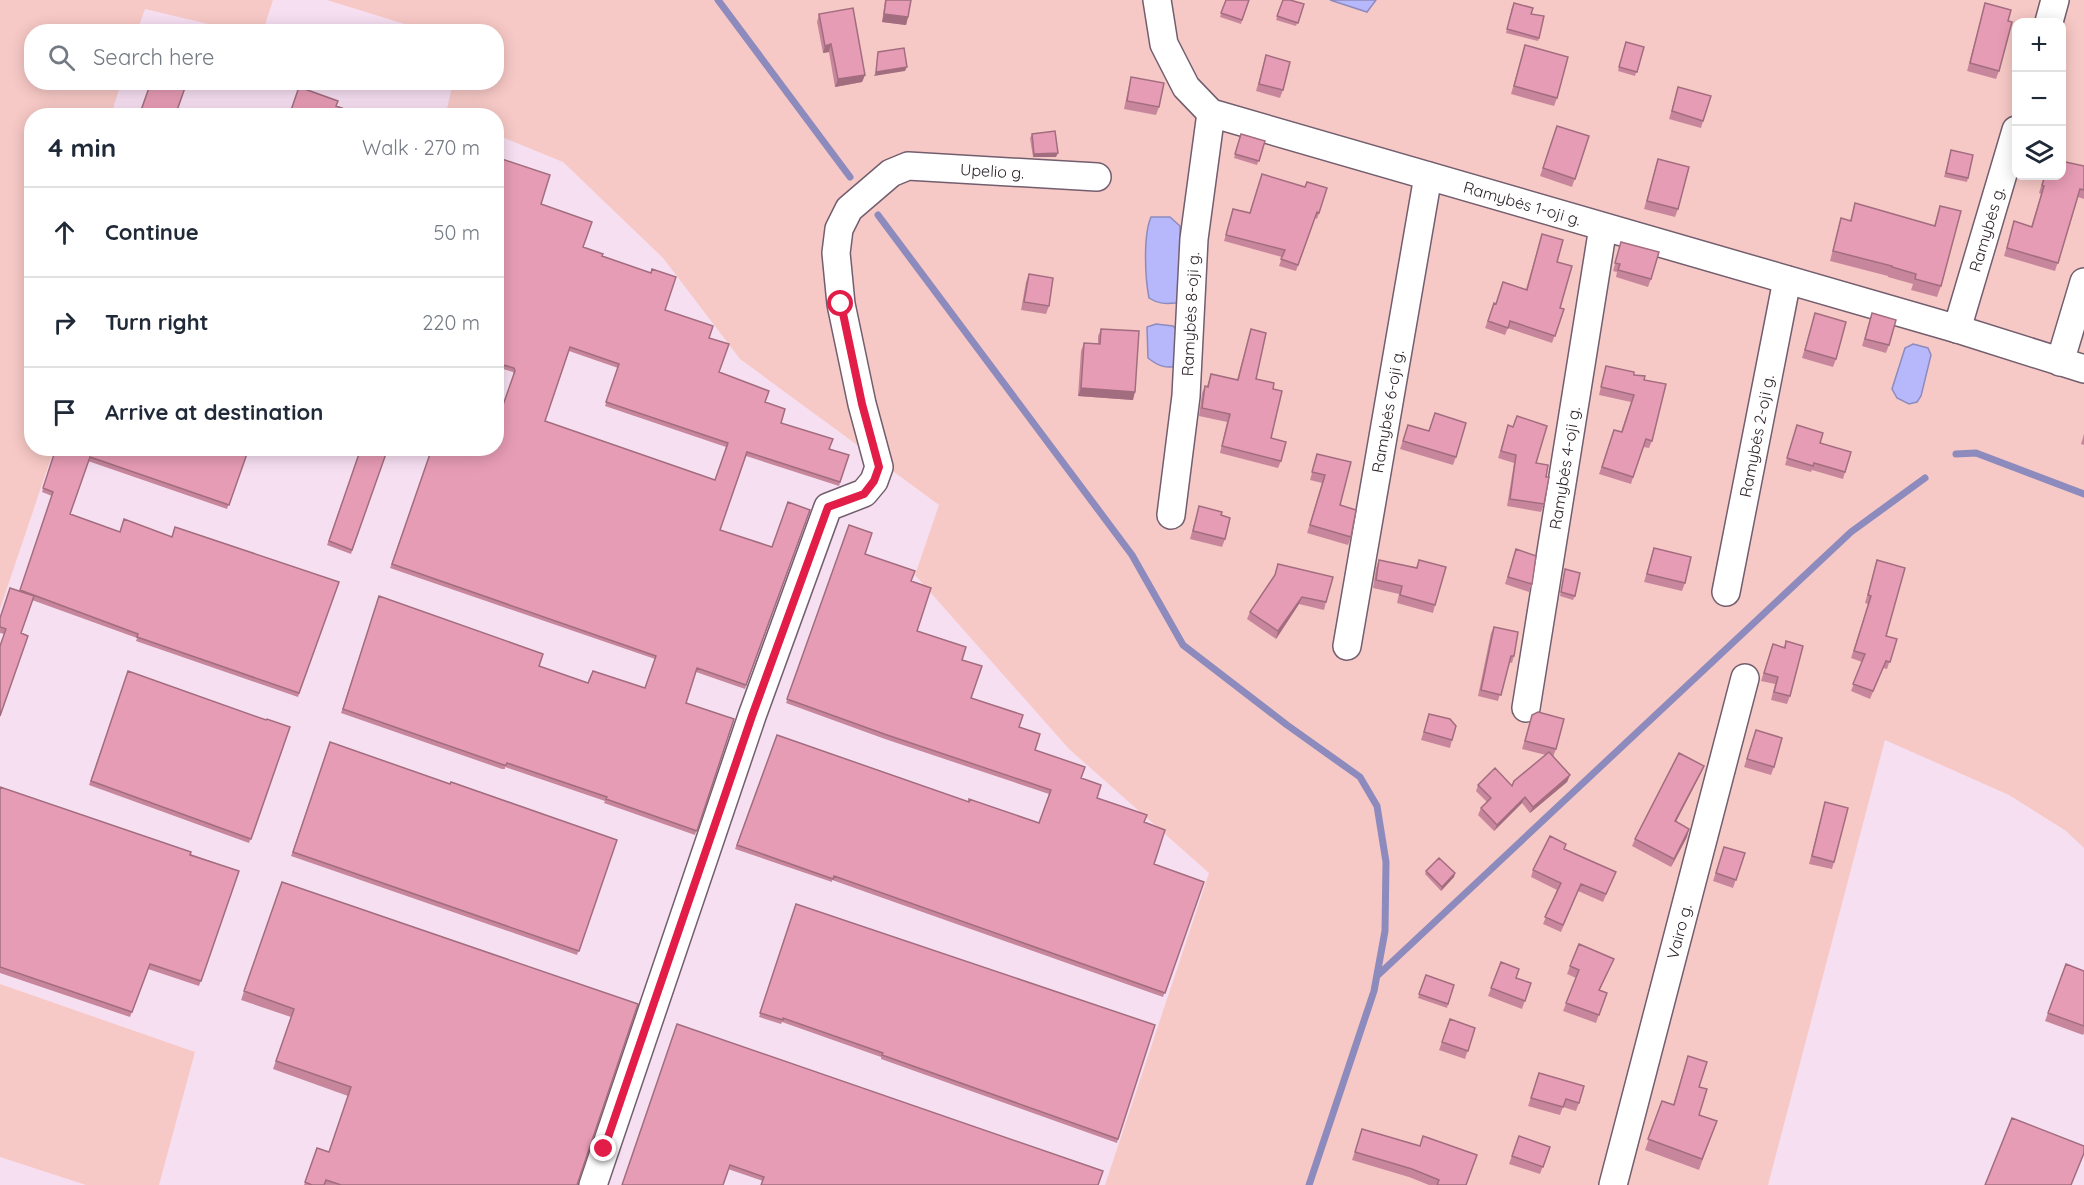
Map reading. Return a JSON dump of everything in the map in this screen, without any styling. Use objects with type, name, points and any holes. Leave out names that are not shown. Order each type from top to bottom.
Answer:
[{"type":"street","name":"Ramybės 1-oji g.","points":[[1157,0],[1164,44],[1186,87],[1211,113],[1957,329],[2072,366]]},
{"type":"street","points":[[2050,18],[2055,0]]},
{"type":"street","name":"Ramybės 8-oji g.","points":[[1171,515],[1186,396],[1194,239],[1211,113]]},
{"type":"street","name":"Ramybės g.","points":[[1957,329],[2012,143]]},
{"type":"street","name":"Upelio g.","points":[[593,1185],[744,738],[828,507],[864,494],[874,481],[879,467],[862,404],[844,315],[836,253],[839,229],[849,209],[891,173],[908,166],[1097,177]]},
{"type":"street","name":"Ramybės 6-oji g.","points":[[1347,645],[1428,176]]},
{"type":"street","name":"Ramybės 4-oji g.","points":[[1526,708],[1603,226]]},
{"type":"street","name":"Ramybės 2-oji g.","points":[[1726,592],[1787,280]]},
{"type":"street","points":[[2072,366],[2084,282]]},
{"type":"street","name":"Vairo g.","points":[[1612,1185],[1745,678]]},
{"type":"shaded area","points":[[0,0],[273,0],[265,24],[208,24],[145,9],[140,24],[24,24],[24,90],[119,90],[113,108],[24,108],[24,456],[52,456],[0,609]]},
{"type":"shaded area","points":[[327,0],[2084,0],[2084,848],[2066,831],[2009,795],[1885,740],[1768,1185],[1105,1185],[1209,873],[1069,749],[915,575],[939,505],[740,359],[663,258],[563,162],[504,138],[504,108],[447,108],[451,90],[504,90],[504,24],[404,24]]},
{"type":"shaded area","points":[[0,984],[195,1052],[159,1185],[86,1185],[0,1157]]},
{"type":"water","points":[[1330,0],[1376,0],[1367,12]]},
{"type":"water","points":[[1151,217],[1170,217],[1180,226],[1181,290],[1176,303],[1162,303],[1149,298],[1146,257],[1148,225]]},
{"type":"water","points":[[1156,324],[1173,326],[1180,333],[1178,366],[1162,366],[1148,358],[1147,327]]},
{"type":"water","points":[[1913,344],[1928,348],[1931,355],[1921,396],[1917,402],[1909,404],[1897,398],[1892,389],[1905,348]]},
{"type":"building","points":[[886,0],[911,0],[908,17],[884,14]]},
{"type":"building","points":[[1226,0],[1249,0],[1242,20],[1221,13]]},
{"type":"building","points":[[1283,0],[1304,4],[1298,23],[1277,16]]},
{"type":"building","points":[[1514,3],[1533,8],[1531,14],[1544,16],[1539,38],[1507,29]]},
{"type":"building","points":[[1985,3],[2011,10],[2008,21],[2012,22],[1999,71],[1970,63]]},
{"type":"building","points":[[853,8],[865,75],[838,79],[831,44],[825,46],[819,14]]},
{"type":"building","points":[[1626,42],[1644,47],[1637,72],[1619,67]]},
{"type":"building","points":[[1525,45],[1568,57],[1557,98],[1514,86]]},
{"type":"building","points":[[904,48],[907,67],[876,72],[878,52]]},
{"type":"building","points":[[1266,55],[1290,62],[1283,90],[1259,84]]},
{"type":"building","points":[[1131,77],[1164,83],[1159,107],[1127,101]]},
{"type":"building","points":[[1678,87],[1711,96],[1703,121],[1672,111]]},
{"type":"building","points":[[148,90],[184,90],[178,108],[142,108]]},
{"type":"building","points":[[298,90],[307,90],[338,101],[336,106],[342,108],[292,108]]},
{"type":"building","points":[[1557,126],[1589,136],[1575,179],[1543,168]]},
{"type":"building","points":[[1055,131],[1058,153],[1034,154],[1032,134]]},
{"type":"building","points":[[1241,134],[1265,141],[1259,161],[1235,154]]},
{"type":"building","points":[[1951,150],[1973,155],[1968,178],[1946,173]]},
{"type":"building","points":[[1658,159],[1689,167],[1678,209],[1647,201]]},
{"type":"building","points":[[504,160],[550,175],[541,204],[592,222],[583,247],[651,273],[652,269],[676,277],[665,310],[713,326],[709,338],[729,344],[719,372],[769,391],[765,402],[785,409],[781,423],[833,439],[829,449],[849,455],[840,482],[747,452],[720,530],[772,547],[788,502],[810,510],[746,685],[697,668],[686,703],[734,719],[697,831],[606,799],[607,797],[507,763],[504,765],[343,709],[379,596],[543,654],[539,666],[588,683],[593,671],[645,688],[656,656],[392,564],[429,456],[504,456],[504,402],[515,371],[514,368],[504,365]],"holes":[[[570,347],[619,364],[606,402],[728,443],[715,480],[545,421]]]},
{"type":"building","points":[[2066,162],[2084,166],[2084,190],[2080,189],[2058,263],[2007,248],[2014,221],[2032,227],[2044,186],[2042,185],[2044,180],[2066,180]]},
{"type":"building","points":[[1262,174],[1305,187],[1307,182],[1327,188],[1298,265],[1281,259],[1285,250],[1226,235],[1233,209],[1250,213]]},
{"type":"building","points":[[1855,203],[1935,226],[1940,206],[1961,211],[1941,286],[1915,279],[1916,274],[1892,266],[1833,251],[1841,218],[1851,221]]},
{"type":"building","points":[[1542,234],[1563,240],[1557,262],[1572,266],[1560,308],[1564,309],[1555,336],[1510,321],[1508,328],[1488,321],[1503,282],[1527,290]]},
{"type":"building","points":[[1621,242],[1659,252],[1651,279],[1618,270],[1620,264],[1615,263]]},
{"type":"building","points":[[1029,274],[1053,278],[1049,306],[1024,302]]},
{"type":"building","points":[[1815,313],[1846,322],[1836,359],[1805,350]]},
{"type":"building","points":[[1872,313],[1896,320],[1889,345],[1865,339]]},
{"type":"building","points":[[1101,329],[1139,331],[1135,392],[1081,388],[1084,343],[1100,344]]},
{"type":"building","points":[[1251,329],[1266,333],[1256,379],[1274,383],[1273,389],[1282,391],[1271,438],[1286,442],[1281,461],[1222,446],[1230,414],[1202,408],[1205,386],[1208,387],[1211,374],[1238,380]]},
{"type":"building","points":[[1606,366],[1645,376],[1644,380],[1666,384],[1652,441],[1646,439],[1633,477],[1602,467],[1614,430],[1622,432],[1634,395],[1601,387]]},
{"type":"building","points":[[1435,413],[1466,423],[1456,457],[1403,441],[1408,425],[1429,431]]},
{"type":"building","points":[[1517,416],[1547,426],[1536,463],[1548,465],[1546,477],[1549,477],[1544,504],[1510,499],[1516,455],[1501,451],[1508,425],[1513,427]]},
{"type":"building","points":[[1797,425],[1823,433],[1820,443],[1851,452],[1845,472],[1787,458]]},
{"type":"building","points":[[1317,454],[1351,462],[1340,505],[1356,510],[1351,537],[1310,525],[1325,475],[1312,472]]},
{"type":"building","points":[[53,456],[246,456],[229,505],[90,457],[70,514],[120,532],[124,519],[172,537],[175,527],[339,582],[299,693],[137,637],[138,634],[20,590],[53,492],[43,488]]},
{"type":"building","points":[[358,456],[385,456],[352,550],[329,541]]},
{"type":"building","points":[[1199,506],[1222,512],[1221,515],[1230,518],[1225,539],[1193,531]]},
{"type":"building","points":[[849,525],[872,533],[865,554],[915,571],[911,581],[931,588],[917,631],[966,647],[962,660],[982,666],[971,698],[1023,715],[1019,727],[1040,734],[1035,750],[1085,767],[1081,778],[1101,785],[1097,798],[1147,815],[1144,822],[1165,830],[1154,864],[1204,882],[1165,993],[834,876],[833,879],[737,845],[777,735],[969,802],[969,799],[1039,823],[1051,790],[787,699]]},
{"type":"building","points":[[1654,548],[1691,557],[1685,583],[1647,574]]},
{"type":"building","points":[[1516,549],[1536,556],[1532,584],[1508,577]]},
{"type":"building","points":[[1379,560],[1417,568],[1419,560],[1446,567],[1435,605],[1400,595],[1402,586],[1376,580]]},
{"type":"building","points":[[1877,560],[1905,568],[1886,636],[1897,639],[1890,662],[1886,661],[1873,691],[1853,684],[1865,654],[1854,651],[1871,596],[1868,595]]},
{"type":"building","points":[[1278,564],[1333,577],[1326,602],[1302,597],[1278,631],[1250,612],[1275,575]]},
{"type":"building","points":[[1565,569],[1580,573],[1575,596],[1561,592]]},
{"type":"building","points":[[10,588],[34,596],[21,633],[28,636],[0,716],[0,646],[6,629],[0,627],[0,618]]},
{"type":"building","points":[[1494,627],[1518,632],[1514,656],[1511,656],[1501,695],[1481,690]]},
{"type":"building","points":[[1786,641],[1803,646],[1790,696],[1774,692],[1778,677],[1764,673],[1773,644],[1785,648]]},
{"type":"building","points":[[128,671],[290,727],[251,839],[91,781]]},
{"type":"building","points":[[1538,712],[1564,719],[1556,749],[1525,741],[1532,715]]},
{"type":"building","points":[[1429,714],[1450,719],[1456,726],[1452,740],[1424,732]]},
{"type":"building","points":[[1756,730],[1782,738],[1774,767],[1747,759]]},
{"type":"building","points":[[330,742],[617,840],[579,951],[293,852]]},
{"type":"building","points":[[1549,752],[1570,775],[1533,807],[1525,797],[1497,825],[1481,808],[1491,798],[1478,785],[1495,768],[1512,786],[1514,781]]},
{"type":"building","points":[[1679,753],[1704,766],[1675,821],[1689,829],[1674,859],[1635,839]]},
{"type":"building","points":[[0,787],[191,852],[190,855],[239,871],[201,981],[150,964],[132,1012],[0,967]]},
{"type":"building","points":[[1825,802],[1848,808],[1834,862],[1812,856]]},
{"type":"building","points":[[1550,836],[1566,844],[1564,849],[1616,872],[1606,894],[1581,884],[1563,925],[1545,917],[1561,883],[1533,870]]},
{"type":"building","points":[[1724,847],[1745,853],[1736,880],[1716,873]]},
{"type":"building","points":[[1439,858],[1455,873],[1442,887],[1426,871]]},
{"type":"building","points":[[282,882],[638,1004],[577,1185],[341,1185],[326,1180],[324,1185],[312,1185],[305,1182],[317,1148],[329,1152],[351,1087],[276,1061],[294,1009],[244,991]]},
{"type":"building","points":[[796,904],[1155,1025],[1118,1139],[882,1055],[883,1053],[783,1018],[783,1020],[760,1013]]},
{"type":"building","points":[[1579,944],[1614,959],[1599,990],[1607,993],[1599,1015],[1566,1003],[1579,970],[1570,966]]},
{"type":"building","points":[[1501,962],[1519,969],[1516,978],[1531,983],[1525,1001],[1491,988]]},
{"type":"building","points":[[2066,964],[2084,971],[2084,1026],[2048,1013]]},
{"type":"building","points":[[1426,975],[1454,985],[1448,1004],[1419,994]]},
{"type":"building","points":[[1450,1019],[1475,1028],[1468,1051],[1442,1042]]},
{"type":"building","points":[[677,1024],[1103,1171],[1098,1185],[761,1185],[764,1177],[730,1165],[723,1185],[622,1185]]},
{"type":"building","points":[[1688,1056],[1707,1062],[1699,1087],[1707,1089],[1699,1115],[1717,1121],[1702,1159],[1648,1139],[1662,1101],[1674,1105]]},
{"type":"building","points":[[1539,1073],[1584,1086],[1579,1103],[1566,1099],[1563,1107],[1531,1098]]},
{"type":"building","points":[[2012,1118],[2084,1146],[2084,1153],[2071,1185],[1985,1185]]},
{"type":"building","points":[[1362,1129],[1420,1146],[1423,1136],[1477,1155],[1466,1185],[1437,1185],[1439,1180],[1412,1169],[1355,1152]]},
{"type":"building","points":[[1519,1136],[1550,1147],[1543,1167],[1512,1156]]},
{"type":"waterway","points":[[718,0],[850,177]]},
{"type":"waterway","points":[[878,215],[1132,555],[1183,645],[1287,725],[1360,777],[1377,806],[1386,862],[1385,931],[1374,991],[1309,1185]]},
{"type":"waterway","points":[[1956,454],[1976,453],[2084,494]]},
{"type":"waterway","points":[[1377,976],[1851,532],[1925,478]]},
{"type":"route","points":[[604,1149],[752,716],[828,507],[864,494],[874,481],[879,467],[862,404],[841,304]]}]
